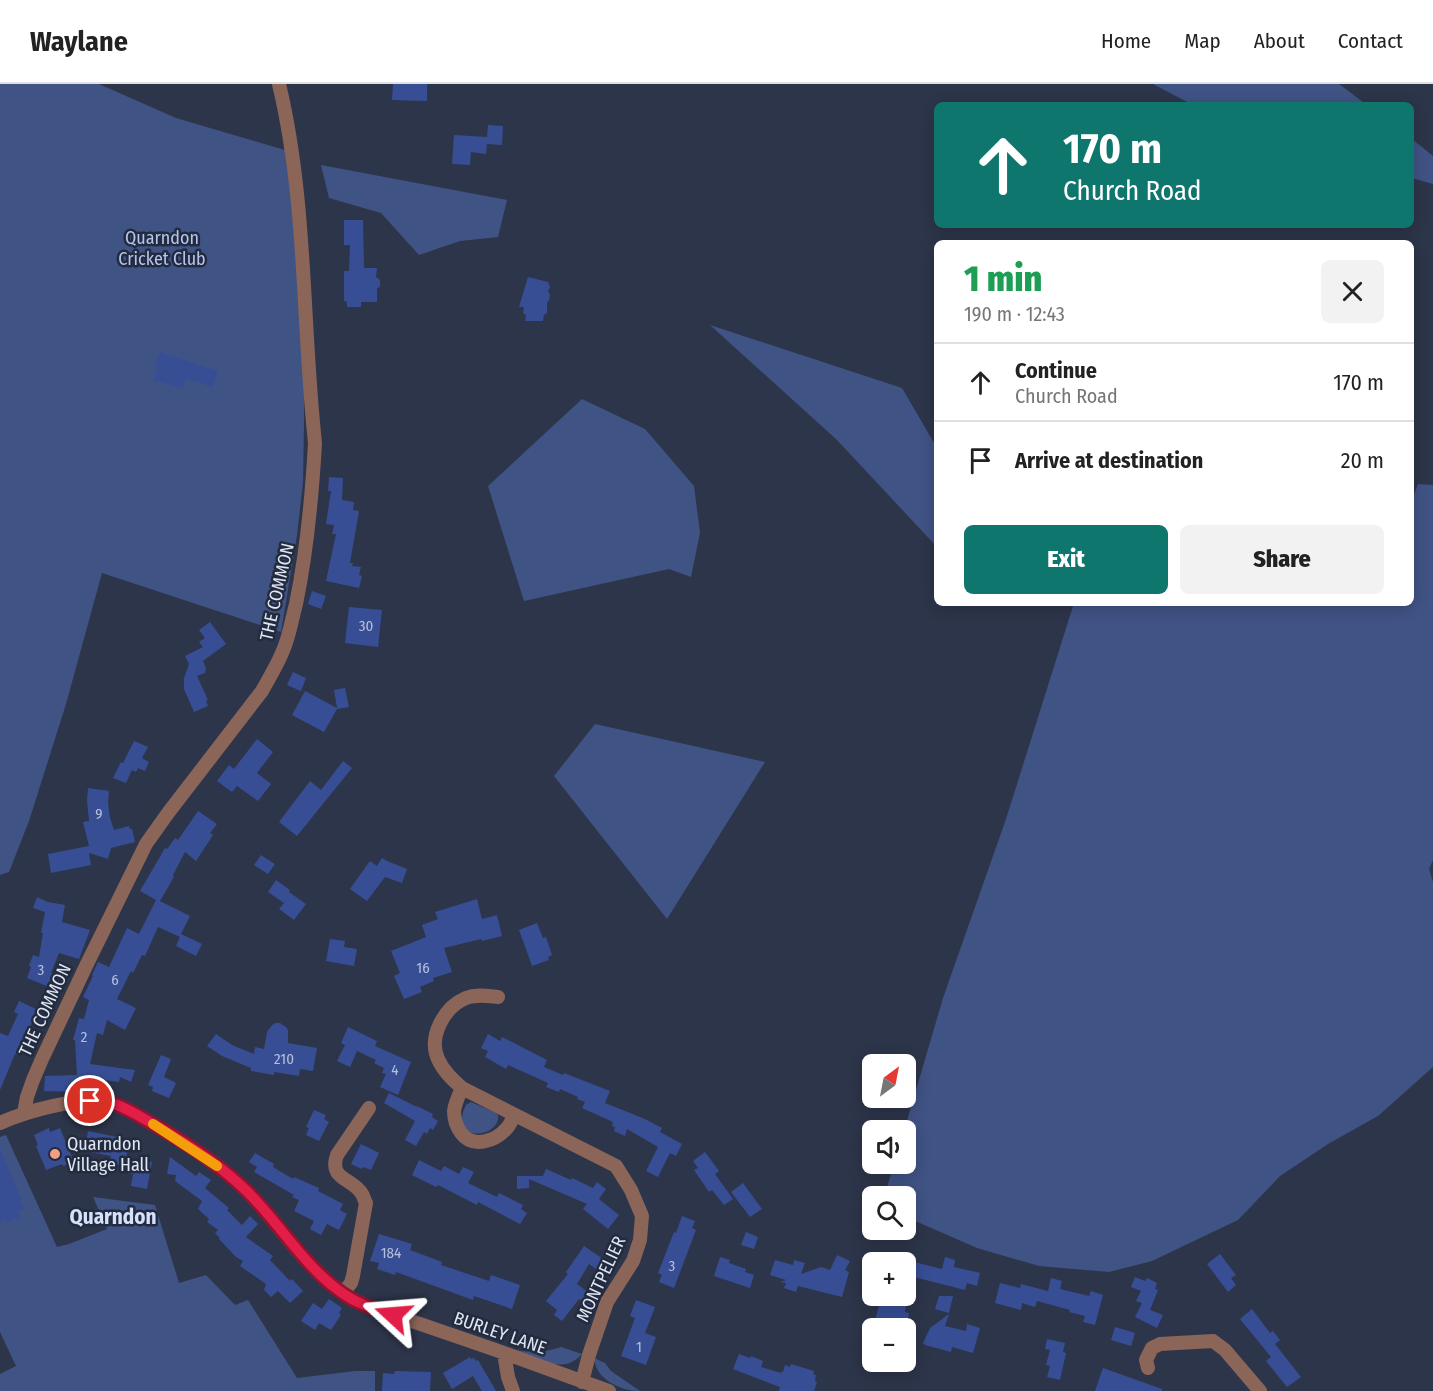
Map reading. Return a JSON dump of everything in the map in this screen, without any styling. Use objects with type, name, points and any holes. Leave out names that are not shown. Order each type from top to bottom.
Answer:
[{"type":"street","name":"THE COMMON","points":[[24,1113],[33,1080],[46,1051],[146,844],[262,691],[288,637],[302,576],[307,541],[315,443],[297,180],[286,111],[279,84]]},
{"type":"street","name":"MONTPELIER","points":[[498,997],[474,995],[464,998],[451,1007],[436,1030],[437,1059],[451,1078],[462,1088],[616,1166],[632,1190],[642,1216],[640,1240],[633,1261],[607,1302],[582,1382]]},
{"type":"street","points":[[462,1088],[454,1108],[455,1124],[469,1140],[475,1143],[494,1138],[507,1128],[515,1115]]},
{"type":"street","name":"BURLEY LANE","points":[[0,1123],[24,1113],[57,1105],[90,1101],[106,1102],[129,1110],[165,1131],[228,1174],[258,1202],[305,1260],[351,1299],[609,1391]]},
{"type":"street","points":[[344,1293],[353,1276],[366,1203],[358,1188],[345,1180],[335,1169],[335,1162],[369,1108]]},
{"type":"street","points":[[1148,1368],[1146,1360],[1152,1348],[1160,1344],[1214,1341],[1225,1350],[1260,1391]]},
{"type":"street","points":[[504,1353],[513,1391]]},
{"type":"green space","name":"Quarndon Cricket Club","points":[[0,84],[99,84],[176,118],[285,150],[293,213],[304,380],[304,425],[303,482],[281,632],[102,573],[66,704],[29,821],[9,872],[0,875]]},
{"type":"green space","points":[[1153,84],[1339,84],[1363,102],[1187,102]]},
{"type":"green space","points":[[1414,141],[1433,156],[1433,184],[1414,179]]},
{"type":"green space","points":[[321,165],[507,200],[498,237],[460,241],[419,255],[381,213],[329,198]]},
{"type":"green space","points":[[710,325],[902,388],[934,443],[934,544],[837,440]]},
{"type":"green space","points":[[582,399],[645,429],[694,486],[700,533],[691,577],[669,569],[524,601],[488,486]]},
{"type":"green space","points":[[1418,484],[1433,485],[1433,860],[1429,869],[1433,882],[1433,1067],[1378,1116],[1328,1144],[1280,1176],[1238,1220],[1152,1261],[1109,1272],[1039,1266],[977,1248],[916,1221],[916,1186],[887,1186],[891,1174],[916,1174],[916,1120],[907,1120],[911,1108],[916,1108],[916,1090],[943,998],[1006,819],[1073,606],[1414,606],[1414,495]]},
{"type":"green space","points":[[595,724],[765,762],[667,919],[554,776]]},
{"type":"green space","points":[[471,1102],[498,1115],[494,1127],[488,1131],[474,1133],[463,1126],[463,1112],[466,1105]]},
{"type":"green space","points":[[6,1135],[57,1247],[107,1229],[93,1197],[155,1205],[179,1283],[206,1275],[235,1305],[248,1300],[297,1378],[375,1371],[375,1391],[0,1391],[0,1374],[16,1366],[0,1332],[0,1137]]},
{"type":"green space","points":[[561,1347],[582,1354],[572,1362],[560,1364],[545,1362],[510,1349],[536,1352]]},
{"type":"green space","points":[[594,1358],[605,1363],[611,1371],[640,1391],[625,1389],[604,1378]]},
{"type":"building","points":[[393,84],[427,84],[427,101],[392,100]]},
{"type":"building","points":[[488,125],[503,126],[502,145],[487,144],[486,154],[471,152],[470,165],[452,164],[454,135],[487,137]]},
{"type":"building","points":[[344,220],[363,220],[364,268],[377,268],[376,277],[380,280],[377,302],[361,302],[361,307],[347,307],[347,302],[344,301],[344,271],[349,271],[350,245],[344,245]]},
{"type":"building","points":[[528,277],[548,282],[550,287],[547,313],[543,321],[525,321],[524,307],[519,307]]},
{"type":"building","points":[[160,352],[218,371],[213,387],[186,379],[183,389],[154,380],[158,366],[155,365]]},
{"type":"building","points":[[329,477],[343,478],[342,500],[354,502],[353,510],[359,511],[350,563],[353,563],[352,566],[361,567],[359,575],[362,576],[359,588],[326,581],[336,534],[332,534],[334,525],[326,524],[331,491],[328,491]]},
{"type":"building","points":[[312,591],[326,596],[321,609],[308,604]]},
{"type":"building","points":[[349,607],[382,610],[378,647],[345,643]]},
{"type":"building","points":[[210,622],[226,644],[203,661],[206,668],[205,673],[197,676],[208,700],[206,701],[208,706],[194,712],[184,689],[183,681],[189,664],[185,656],[203,647],[199,642],[205,638],[199,630]]},
{"type":"building","points":[[293,672],[306,678],[301,691],[287,685]]},
{"type":"building","points":[[345,688],[349,707],[337,709],[324,732],[292,715],[305,691],[337,708],[334,690]]},
{"type":"building","points":[[257,739],[273,752],[257,773],[271,784],[258,801],[237,786],[232,792],[217,781],[229,765],[234,769]]},
{"type":"building","points":[[134,741],[148,747],[142,758],[149,762],[145,771],[138,768],[136,772],[132,770],[126,783],[113,778]]},
{"type":"building","points":[[343,761],[352,768],[297,836],[279,822],[310,781],[321,790]]},
{"type":"building","points":[[88,788],[109,791],[108,803],[114,830],[129,826],[135,842],[111,848],[108,859],[89,853],[91,865],[51,873],[48,854],[89,846],[83,822],[89,821]]},
{"type":"building","points":[[198,811],[217,824],[210,833],[213,835],[196,861],[185,852],[160,901],[190,916],[181,934],[202,944],[196,956],[176,946],[180,937],[158,927],[145,956],[142,955],[133,973],[131,971],[117,999],[136,1008],[125,1030],[107,1020],[103,1035],[97,1033],[90,1064],[135,1070],[131,1082],[120,1077],[119,1082],[78,1077],[78,1092],[44,1091],[45,1076],[77,1075],[75,1040],[73,1040],[79,1018],[84,1019],[89,1000],[83,997],[92,975],[98,962],[109,967],[127,928],[139,934],[156,900],[140,891],[165,848],[167,849],[175,838],[178,840]]},
{"type":"building","points":[[261,855],[275,864],[268,874],[254,865]]},
{"type":"building","points":[[382,858],[407,869],[402,883],[385,877],[367,901],[350,889],[370,861],[377,866]]},
{"type":"building","points":[[276,880],[306,904],[294,920],[279,909],[284,903],[268,892]]},
{"type":"building","points":[[37,897],[65,905],[62,922],[90,930],[79,959],[59,953],[51,973],[54,974],[49,987],[27,978],[33,955],[39,957],[43,933],[41,933],[45,912],[33,908]]},
{"type":"building","points":[[477,899],[482,919],[497,915],[502,936],[444,948],[452,972],[433,978],[434,981],[420,987],[422,992],[404,999],[394,976],[400,973],[391,951],[426,937],[422,925],[438,919],[435,912]]},
{"type":"building","points":[[537,923],[543,938],[546,937],[552,955],[548,957],[549,960],[532,966],[519,930]]},
{"type":"building","points":[[330,939],[345,941],[344,947],[357,949],[354,966],[326,961]]},
{"type":"building","points":[[19,1001],[38,1010],[17,1055],[15,1054],[0,1090],[0,1033],[8,1036],[18,1014],[14,1012]]},
{"type":"building","points":[[276,1023],[287,1028],[288,1043],[317,1048],[313,1071],[300,1069],[299,1076],[251,1071],[251,1068],[222,1056],[207,1046],[216,1034],[232,1045],[254,1054],[255,1047],[264,1049],[267,1032]]},
{"type":"building","points":[[348,1027],[377,1041],[375,1046],[411,1062],[398,1095],[380,1087],[386,1074],[382,1073],[384,1068],[374,1063],[376,1060],[357,1051],[350,1067],[337,1061],[345,1045],[341,1043]]},
{"type":"building","points":[[488,1034],[500,1041],[502,1037],[547,1060],[544,1067],[610,1091],[605,1103],[662,1128],[660,1132],[682,1144],[676,1156],[670,1153],[658,1177],[646,1171],[658,1147],[627,1129],[625,1136],[614,1131],[613,1122],[582,1108],[585,1102],[577,1099],[578,1097],[560,1089],[559,1092],[546,1087],[548,1083],[508,1065],[506,1069],[485,1057],[488,1051],[481,1048]]},
{"type":"building","points":[[161,1055],[171,1059],[164,1077],[176,1083],[169,1098],[152,1091],[153,1087],[148,1085]]},
{"type":"building","points":[[389,1093],[433,1114],[432,1117],[438,1121],[433,1130],[430,1128],[427,1134],[424,1132],[416,1146],[405,1140],[415,1121],[384,1103]]},
{"type":"building","points":[[314,1110],[326,1115],[324,1119],[329,1122],[319,1141],[306,1135],[309,1128],[306,1127]]},
{"type":"building","name":"Quarndon Village Hall","points":[[49,1128],[50,1132],[60,1128],[74,1162],[46,1170],[34,1135]]},
{"type":"building","points":[[88,1131],[122,1138],[121,1145],[129,1146],[124,1166],[109,1163],[111,1156],[85,1151]]},
{"type":"building","points":[[361,1144],[379,1153],[371,1170],[351,1164]]},
{"type":"building","points":[[0,1149],[24,1209],[18,1212],[20,1217],[7,1223],[6,1219],[0,1222]]},
{"type":"building","points":[[705,1152],[719,1171],[715,1174],[733,1199],[724,1205],[712,1190],[709,1192],[694,1170],[698,1168],[693,1161]]},
{"type":"building","points":[[255,1153],[293,1179],[294,1177],[319,1188],[318,1191],[343,1204],[340,1210],[347,1214],[339,1230],[327,1224],[321,1235],[310,1229],[314,1221],[294,1211],[299,1200],[254,1172],[257,1167],[249,1162]]},
{"type":"building","points":[[170,1157],[196,1176],[199,1172],[211,1180],[205,1188],[229,1208],[227,1210],[242,1225],[250,1216],[258,1224],[246,1237],[273,1256],[270,1260],[303,1291],[290,1303],[278,1291],[271,1297],[264,1290],[266,1284],[240,1266],[243,1261],[219,1239],[215,1233],[218,1230],[207,1222],[209,1219],[198,1209],[202,1201],[175,1181],[176,1175],[167,1174]]},
{"type":"building","points":[[128,1159],[152,1162],[147,1189],[131,1186],[133,1174],[126,1173]]},
{"type":"building","points":[[419,1160],[441,1171],[444,1166],[459,1174],[463,1167],[474,1172],[468,1183],[497,1197],[499,1193],[523,1205],[521,1209],[527,1213],[520,1224],[478,1202],[477,1205],[438,1185],[436,1187],[412,1175]]},
{"type":"building","points":[[546,1169],[593,1188],[597,1182],[606,1189],[599,1199],[619,1215],[608,1229],[583,1209],[587,1204],[529,1179],[529,1188],[517,1189],[517,1176],[543,1176]]},
{"type":"building","points":[[743,1183],[762,1209],[750,1217],[731,1192]]},
{"type":"building","points":[[682,1216],[695,1221],[692,1228],[696,1230],[674,1288],[659,1282],[662,1275],[658,1273]]},
{"type":"building","points":[[746,1232],[758,1237],[754,1249],[741,1245]]},
{"type":"building","points":[[379,1234],[412,1244],[410,1250],[442,1262],[441,1265],[489,1281],[491,1275],[520,1285],[512,1309],[474,1296],[473,1300],[396,1272],[395,1275],[377,1269],[379,1263],[370,1261]]},
{"type":"building","points":[[584,1246],[603,1259],[596,1269],[589,1264],[577,1284],[596,1298],[590,1307],[579,1299],[562,1321],[554,1315],[557,1310],[546,1301],[568,1274],[566,1272]]},
{"type":"building","points":[[1220,1254],[1236,1275],[1231,1278],[1236,1285],[1228,1292],[1207,1264]]},
{"type":"building","points":[[837,1255],[850,1261],[845,1270],[849,1272],[842,1297],[798,1286],[796,1292],[784,1288],[786,1283],[780,1282],[786,1280],[770,1275],[775,1260],[793,1265],[794,1260],[805,1263],[801,1274],[821,1267],[830,1270]]},
{"type":"building","points":[[720,1257],[730,1260],[729,1263],[746,1269],[745,1272],[754,1275],[750,1288],[714,1276]]},
{"type":"building","points":[[945,1257],[955,1260],[954,1267],[980,1273],[977,1286],[967,1283],[965,1290],[916,1278],[916,1262],[942,1269]]},
{"type":"building","points":[[1135,1277],[1145,1281],[1147,1278],[1157,1283],[1155,1289],[1158,1290],[1150,1310],[1163,1315],[1157,1328],[1135,1317],[1142,1303],[1136,1301],[1141,1291],[1131,1287]]},
{"type":"building","points":[[1051,1278],[1062,1281],[1060,1289],[1089,1296],[1091,1291],[1103,1295],[1095,1325],[1083,1322],[1085,1316],[1037,1301],[1035,1307],[1022,1303],[1021,1310],[995,1303],[1000,1283],[1020,1288],[1021,1284],[1048,1291]]},
{"type":"building","points":[[939,1296],[953,1296],[949,1313],[935,1309]]},
{"type":"building","points":[[329,1299],[342,1308],[339,1313],[341,1315],[331,1330],[319,1323],[315,1330],[301,1321],[313,1303],[322,1309]]},
{"type":"building","points":[[636,1300],[655,1307],[645,1333],[656,1337],[646,1365],[621,1356],[635,1318],[630,1316]]},
{"type":"building","points":[[879,1306],[906,1306],[905,1312],[909,1313],[908,1318],[876,1318]]},
{"type":"building","points":[[1252,1309],[1270,1333],[1273,1331],[1280,1340],[1275,1344],[1301,1377],[1287,1387],[1266,1361],[1271,1357],[1240,1319]]},
{"type":"building","points":[[949,1314],[945,1326],[966,1331],[967,1324],[980,1328],[973,1353],[952,1347],[951,1352],[923,1343],[930,1328]]},
{"type":"building","points":[[1115,1327],[1135,1333],[1131,1346],[1111,1340]]},
{"type":"building","points":[[1047,1339],[1065,1343],[1063,1352],[1066,1353],[1060,1380],[1047,1377],[1050,1366],[1046,1365],[1050,1350],[1045,1349]]},
{"type":"building","points":[[739,1354],[763,1361],[761,1367],[781,1373],[785,1365],[790,1367],[791,1364],[814,1371],[817,1382],[814,1391],[779,1391],[780,1387],[733,1369]]},
{"type":"building","points":[[470,1357],[478,1360],[496,1391],[482,1391],[473,1376],[452,1389],[443,1373]]},
{"type":"building","points":[[1103,1368],[1162,1389],[1162,1391],[1095,1391]]},
{"type":"building","points":[[395,1371],[431,1372],[430,1391],[382,1391],[383,1373],[394,1374]]},
{"type":"slow traffic","points":[[153,1124],[217,1166]]},
{"type":"place","name":"Quarndon Village Hall","points":[[55,1154]]},
{"type":"district","name":"Quarndon","points":[[113,1217]]},
{"type":"route","points":[[90,1101],[106,1102],[129,1110],[222,1169],[258,1202],[320,1275],[351,1299],[393,1315]]}]
